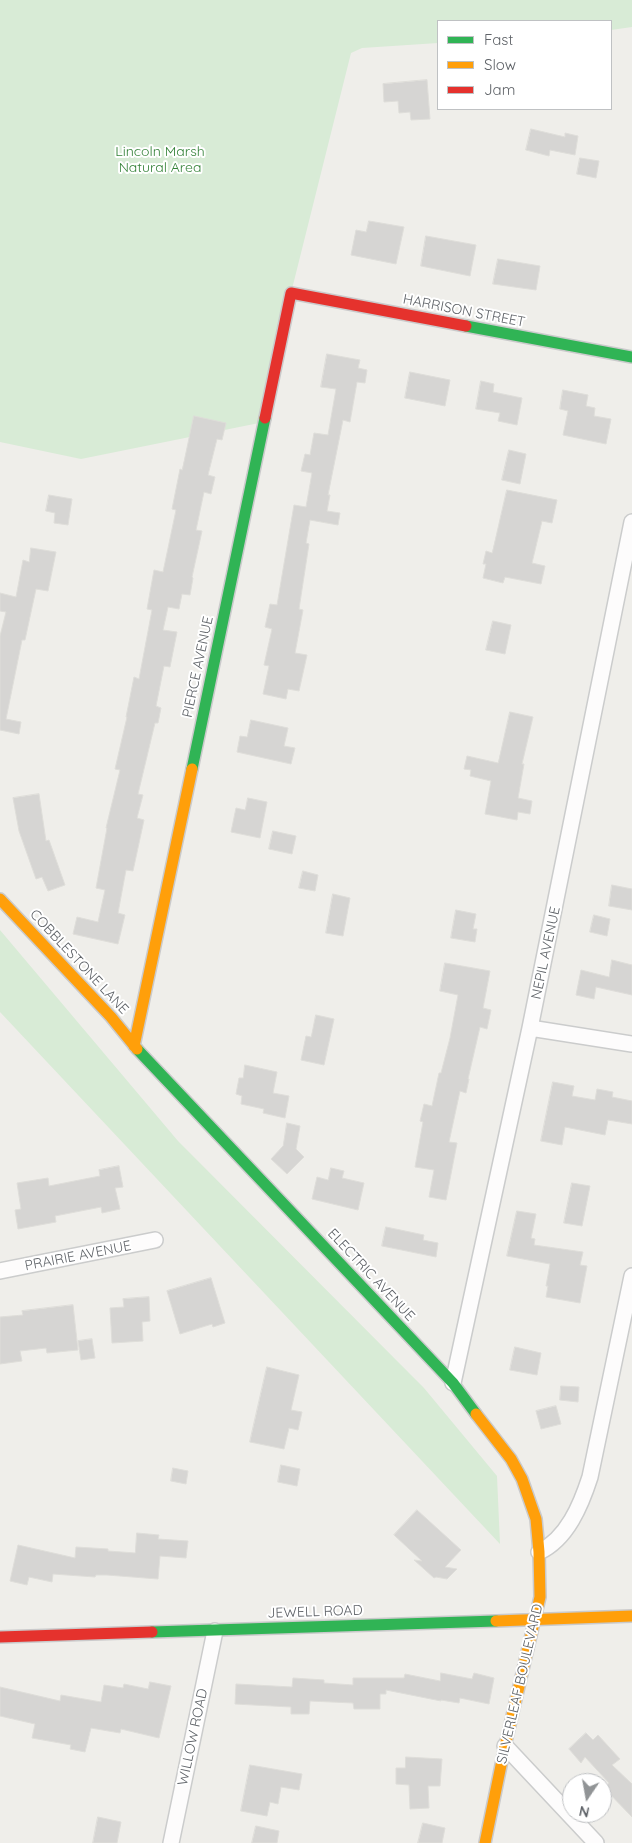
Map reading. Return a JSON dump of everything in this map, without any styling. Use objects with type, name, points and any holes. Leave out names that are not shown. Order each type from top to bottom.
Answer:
[{"type":"street","name":"HARRISON STREET","points":[[291,293],[632,357]]},
{"type":"street","name":"PIERCE AVENUE","points":[[134,1046],[291,293]]},
{"type":"street","name":"NEPIL AVENUE","points":[[452,1383],[530,1028],[632,522]]},
{"type":"street","name":"COBBLESTONE LANE","points":[[0,899],[111,1017],[134,1046]]},
{"type":"street","points":[[530,1028],[632,1044]]},
{"type":"street","name":"ELECTRIC AVENUE","points":[[134,1046],[452,1383],[511,1459],[522,1479],[536,1519],[540,1552]]},
{"type":"street","name":"PRAIRIE AVENUE","points":[[0,1271],[155,1240]]},
{"type":"street","points":[[540,1552],[552,1546],[570,1521],[582,1500],[590,1477],[630,1296],[632,1276]]},
{"type":"street","name":"SILVERLEAF BOULEVARD","points":[[485,1843],[540,1597],[540,1552]]},
{"type":"street","name":"JEWELL ROAD","points":[[0,1638],[632,1616]]},
{"type":"street","name":"WILLOW ROAD","points":[[171,1843],[215,1631]]},
{"type":"street","points":[[506,1746],[596,1843]]},
{"type":"green space","name":"Lincoln Marsh Natural Area","points":[[0,0],[632,0],[632,27],[612,30],[612,20],[437,20],[437,43],[362,48],[351,53],[291,293],[264,422],[81,459],[0,442]]},
{"type":"green space","points":[[0,930],[178,1141],[424,1388],[497,1476],[500,1544],[0,1012]]},
{"type":"building","points":[[427,80],[430,119],[411,120],[410,112],[399,113],[398,101],[384,102],[383,84]]},
{"type":"building","points":[[531,129],[565,137],[565,133],[578,136],[575,155],[550,150],[549,156],[526,150]]},
{"type":"building","points":[[580,158],[599,161],[596,178],[577,174]]},
{"type":"building","points":[[369,221],[404,227],[396,264],[351,255],[356,230],[366,232]]},
{"type":"building","points":[[426,236],[476,245],[470,276],[421,266]]},
{"type":"building","points":[[498,259],[540,266],[536,290],[493,284]]},
{"type":"building","points":[[327,354],[360,360],[358,368],[367,370],[365,383],[357,382],[350,422],[343,420],[328,495],[330,495],[327,511],[340,513],[338,525],[310,520],[306,543],[309,544],[299,609],[303,610],[295,653],[307,655],[299,691],[288,689],[286,699],[263,694],[269,666],[264,665],[272,629],[265,627],[270,604],[277,605],[294,505],[306,507],[312,473],[301,471],[305,454],[310,455],[314,433],[328,435],[336,389],[321,387]]},
{"type":"building","points":[[410,372],[450,380],[445,406],[405,398]]},
{"type":"building","points":[[481,381],[494,384],[493,392],[522,398],[517,425],[498,421],[500,413],[476,409]]},
{"type":"building","points":[[563,390],[588,395],[586,406],[595,408],[594,416],[611,419],[606,444],[563,435],[568,411],[560,409]]},
{"type":"building","points":[[194,416],[226,423],[222,440],[217,439],[208,475],[215,477],[211,494],[204,492],[196,530],[202,531],[190,595],[182,594],[179,609],[168,607],[163,630],[177,632],[170,667],[164,666],[156,706],[161,708],[158,723],[155,723],[138,794],[143,795],[137,818],[144,820],[133,871],[126,870],[118,913],[125,915],[118,944],[73,934],[77,917],[98,922],[105,890],[96,888],[106,828],[120,770],[115,769],[134,677],[139,679],[152,610],[147,609],[154,570],[163,572],[176,510],[172,509]]},
{"type":"building","points":[[509,450],[526,454],[520,484],[502,480]]},
{"type":"building","points":[[507,490],[557,500],[552,523],[542,521],[532,563],[545,566],[541,584],[505,577],[503,583],[483,578],[486,564],[483,564],[486,551],[492,553]]},
{"type":"building","points":[[49,495],[72,499],[68,525],[54,523],[55,513],[46,511]]},
{"type":"building","points":[[31,548],[56,552],[48,591],[36,589],[25,640],[22,640],[6,719],[21,722],[19,734],[0,730],[0,636],[6,612],[0,611],[0,593],[16,597],[23,560],[29,562]]},
{"type":"building","points":[[493,621],[511,625],[505,654],[486,650]]},
{"type":"building","points":[[510,712],[533,717],[522,764],[524,764],[518,798],[532,801],[530,814],[518,812],[517,820],[485,814],[491,781],[470,776],[471,770],[464,769],[467,756],[498,763]]},
{"type":"building","points":[[251,720],[288,728],[284,746],[295,748],[291,764],[237,752],[240,736],[247,737]]},
{"type":"building","points":[[39,794],[46,841],[49,840],[65,885],[48,891],[42,877],[36,879],[19,831],[13,798]]},
{"type":"building","points":[[248,798],[267,802],[260,838],[231,832],[236,808],[245,810]]},
{"type":"building","points":[[273,831],[296,836],[292,854],[269,849]]},
{"type":"building","points":[[303,871],[318,875],[315,891],[299,888]]},
{"type":"building","points":[[612,885],[632,889],[632,910],[609,906]]},
{"type":"building","points":[[333,894],[350,898],[343,936],[326,933]]},
{"type":"building","points":[[456,910],[476,914],[473,929],[477,929],[475,942],[451,938]]},
{"type":"building","points":[[594,915],[610,919],[607,936],[590,932]]},
{"type":"building","points":[[612,960],[632,965],[632,995],[596,987],[594,999],[576,995],[581,970],[609,977]]},
{"type":"building","points":[[445,963],[490,971],[483,1008],[491,1010],[487,1029],[480,1027],[466,1093],[460,1091],[449,1142],[457,1143],[446,1200],[429,1197],[434,1170],[415,1167],[423,1122],[420,1121],[424,1104],[432,1106],[439,1073],[441,1073],[450,1038],[458,995],[440,991]]},
{"type":"building","points":[[316,1015],[334,1019],[324,1065],[301,1060],[306,1036],[311,1037]]},
{"type":"building","points":[[245,1065],[277,1072],[273,1093],[289,1096],[285,1118],[263,1113],[264,1109],[241,1104],[242,1096],[236,1094],[239,1078],[243,1078]]},
{"type":"building","points":[[553,1082],[574,1086],[572,1096],[595,1100],[597,1089],[613,1092],[612,1097],[632,1101],[632,1124],[608,1120],[605,1135],[565,1127],[562,1145],[541,1141]]},
{"type":"building","points":[[287,1123],[300,1126],[296,1149],[304,1157],[287,1174],[271,1159],[283,1146]]},
{"type":"building","points":[[119,1166],[123,1187],[115,1188],[120,1209],[102,1213],[101,1207],[55,1216],[56,1222],[18,1229],[15,1210],[21,1209],[17,1183],[48,1178],[49,1186],[100,1176],[99,1170]]},
{"type":"building","points":[[331,1168],[344,1171],[342,1178],[364,1183],[358,1210],[312,1199],[317,1177],[328,1180]]},
{"type":"building","points":[[572,1183],[590,1186],[582,1226],[564,1223]]},
{"type":"building","points":[[517,1211],[536,1214],[531,1238],[535,1239],[534,1245],[583,1252],[580,1265],[587,1266],[580,1303],[546,1297],[550,1264],[507,1256]]},
{"type":"building","points":[[386,1227],[424,1235],[423,1240],[438,1243],[436,1257],[382,1246]]},
{"type":"building","points":[[211,1278],[225,1323],[213,1327],[212,1324],[180,1334],[167,1291]]},
{"type":"building","points":[[149,1297],[150,1321],[142,1322],[143,1341],[112,1343],[110,1308],[124,1307],[123,1299]]},
{"type":"building","points":[[73,1305],[78,1350],[47,1353],[46,1348],[20,1351],[22,1361],[0,1364],[0,1317],[23,1315],[22,1311]]},
{"type":"building","points":[[92,1339],[95,1358],[81,1360],[78,1341]]},
{"type":"building","points":[[515,1347],[541,1353],[537,1375],[510,1370]]},
{"type":"building","points":[[267,1367],[299,1375],[291,1410],[302,1412],[298,1430],[289,1428],[284,1449],[250,1442]]},
{"type":"building","points":[[561,1386],[579,1387],[578,1402],[560,1400]]},
{"type":"building","points":[[556,1406],[561,1424],[541,1429],[536,1411]]},
{"type":"building","points":[[281,1465],[300,1469],[297,1486],[278,1482]]},
{"type":"building","points":[[173,1468],[188,1471],[186,1484],[171,1481]]},
{"type":"building","points":[[417,1510],[461,1550],[445,1567],[457,1569],[447,1579],[434,1578],[414,1560],[422,1561],[394,1535]]},
{"type":"building","points":[[137,1533],[159,1535],[158,1539],[188,1541],[186,1558],[160,1556],[158,1579],[107,1575],[96,1575],[95,1577],[53,1574],[52,1582],[29,1577],[27,1585],[10,1581],[18,1545],[75,1558],[76,1547],[135,1553]]},
{"type":"building","points":[[441,1673],[472,1679],[474,1673],[494,1678],[489,1704],[460,1698],[459,1703],[441,1701],[386,1690],[386,1694],[380,1694],[380,1709],[354,1709],[353,1703],[310,1701],[309,1714],[291,1714],[291,1707],[235,1704],[236,1684],[292,1687],[293,1678],[324,1680],[324,1683],[353,1685],[353,1678],[404,1678],[405,1674],[440,1681]]},
{"type":"building","points":[[150,1682],[171,1686],[159,1738],[121,1729],[120,1733],[91,1728],[85,1752],[70,1749],[71,1745],[32,1738],[35,1724],[0,1716],[0,1687],[60,1701],[61,1695],[101,1702],[104,1685],[123,1688],[124,1684],[148,1689]]},
{"type":"building","points":[[586,1733],[593,1740],[598,1735],[620,1759],[612,1765],[632,1784],[632,1817],[612,1796],[612,1773],[600,1773],[585,1757],[581,1763],[569,1749]]},
{"type":"building","points":[[406,1757],[442,1759],[440,1786],[428,1786],[429,1808],[410,1809],[409,1785],[396,1784],[396,1768],[405,1768]]},
{"type":"building","points":[[250,1765],[302,1774],[299,1790],[281,1787],[278,1804],[270,1802],[267,1816],[241,1811]]},
{"type":"building","points":[[98,1817],[121,1822],[117,1843],[93,1843]]},
{"type":"building","points":[[423,1823],[445,1828],[442,1843],[418,1843]]},
{"type":"building","points":[[256,1826],[279,1831],[277,1843],[252,1843]]},
{"type":"traffic: fast","points":[[466,326],[632,357]]},
{"type":"traffic: fast","points":[[192,769],[265,418]]},
{"type":"traffic: fast","points":[[137,1049],[453,1383],[476,1414]]},
{"type":"traffic: fast","points":[[152,1632],[496,1621]]},
{"type":"traffic: slow","points":[[134,1046],[192,769]]},
{"type":"traffic: slow","points":[[0,899],[111,1017],[137,1049]]},
{"type":"traffic: slow","points":[[476,1414],[511,1459],[522,1479],[536,1519],[540,1597],[505,1746],[485,1843]]},
{"type":"traffic: slow","points":[[496,1621],[632,1616]]},
{"type":"traffic: jam","points":[[265,418],[291,293],[466,326]]},
{"type":"traffic: jam","points":[[0,1637],[152,1632]]}]
